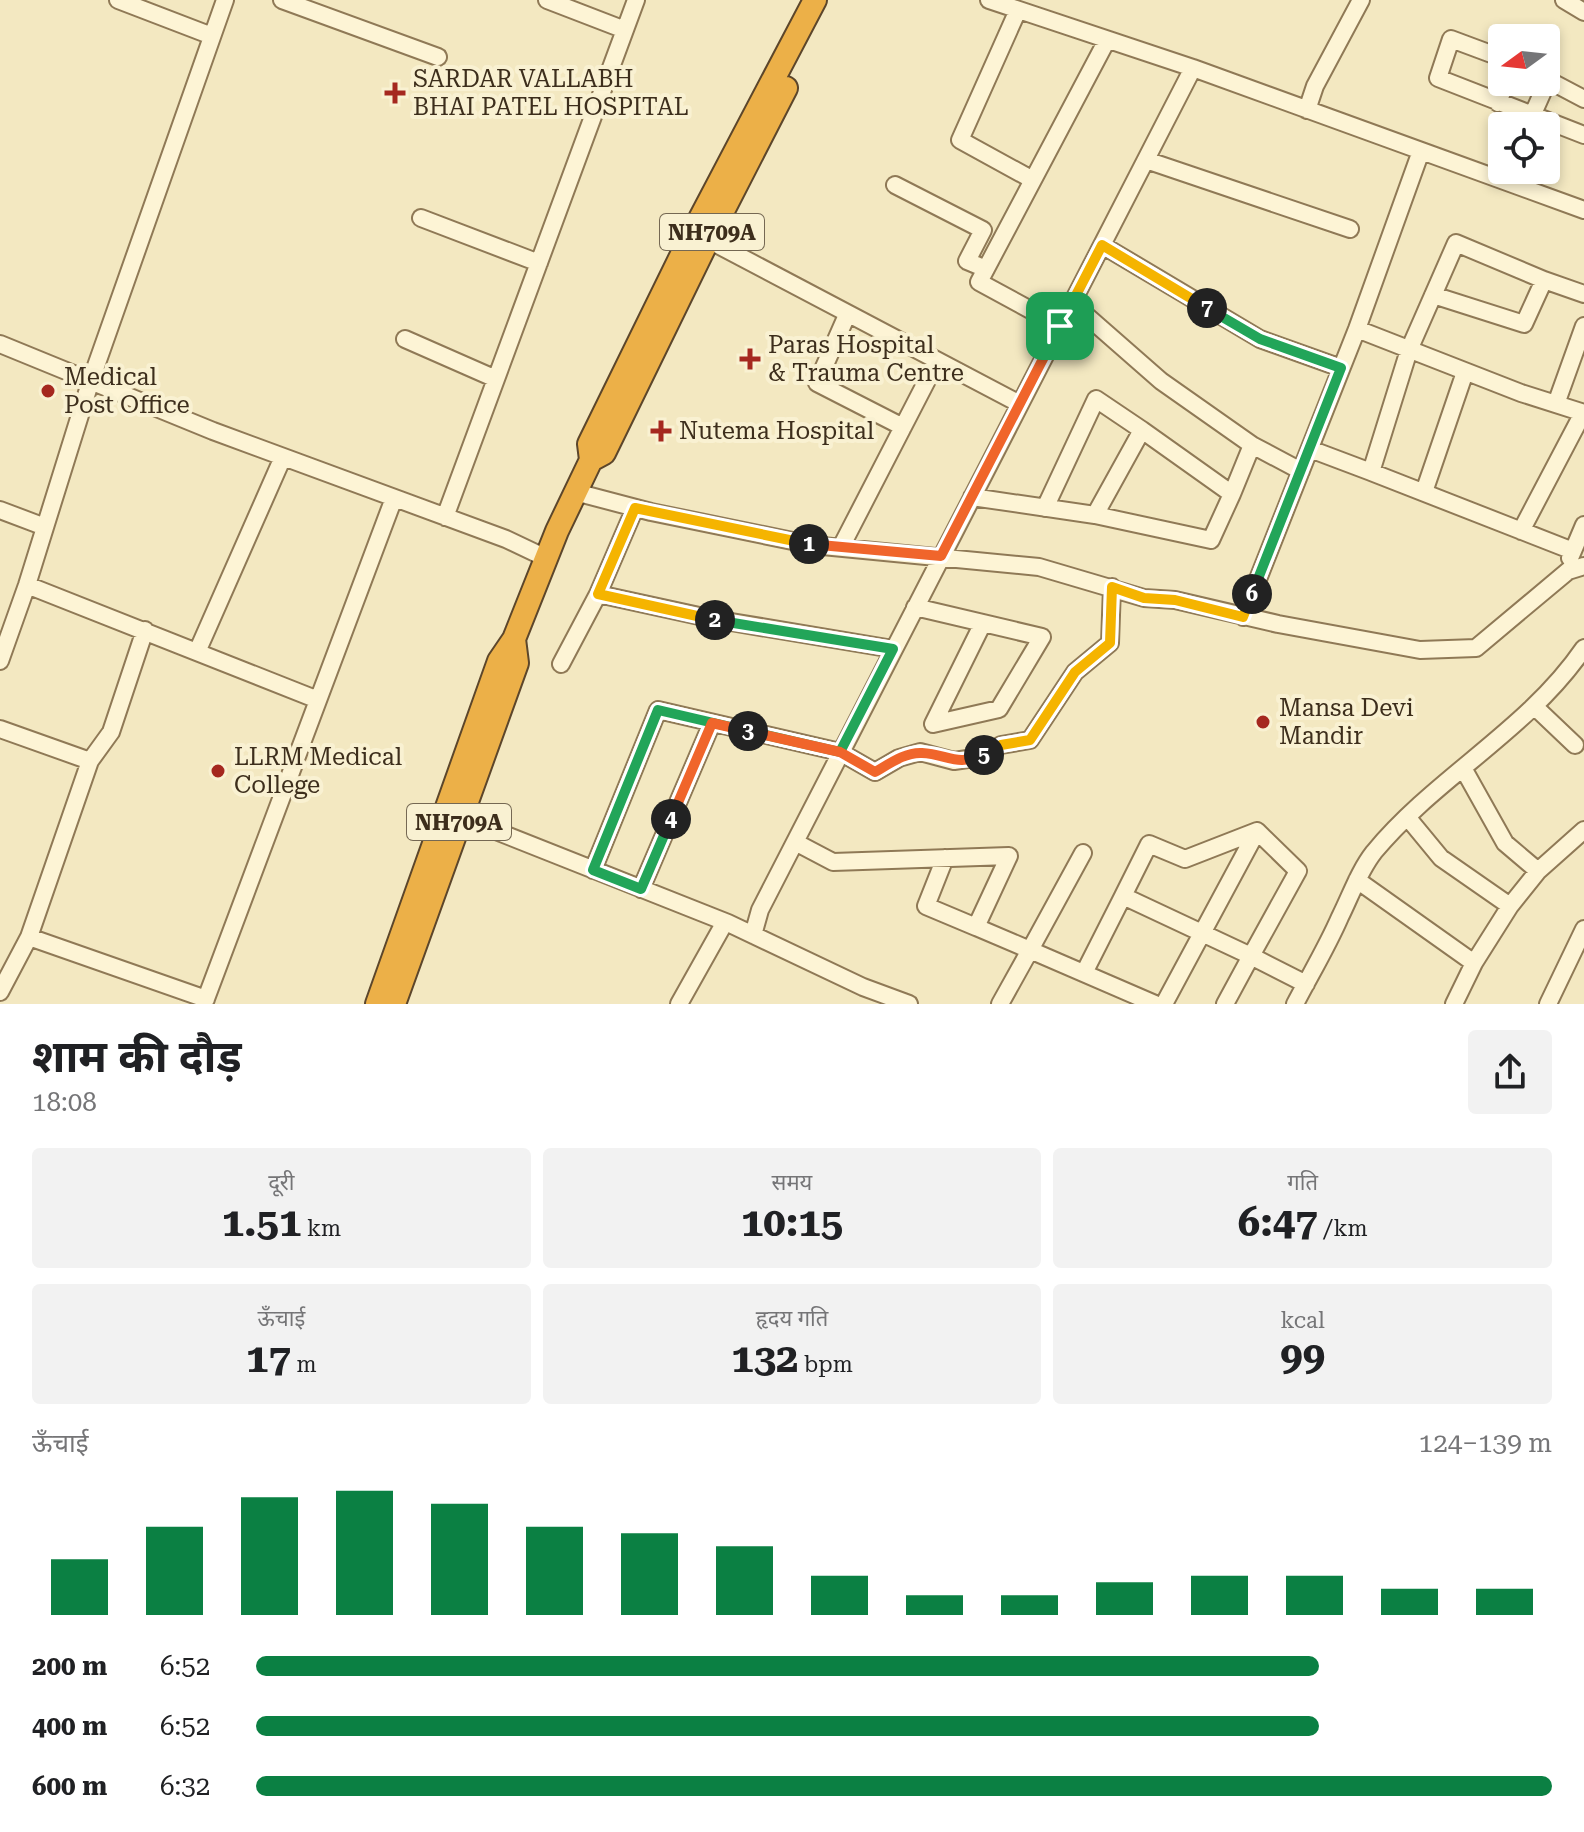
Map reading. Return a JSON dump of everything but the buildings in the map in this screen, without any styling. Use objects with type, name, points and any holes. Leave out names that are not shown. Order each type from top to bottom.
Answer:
[{"type":"highway","name":"NH709A","points":[[700,236],[815,0]]},
{"type":"highway","name":"NH709A","points":[[394,1004],[499,661],[514,639],[546,558],[591,460],[589,444],[700,236],[833,0]]},
{"type":"highway","name":"NH709A","points":[[377,1004],[452,814]]},
{"type":"street","points":[[118,0],[212,36]]},
{"type":"street","points":[[0,661],[90,383],[225,0]]},
{"type":"street","points":[[282,0],[438,57]]},
{"type":"street","points":[[547,0],[625,30]]},
{"type":"street","points":[[445,517],[636,0]]},
{"type":"street","points":[[989,0],[1193,68],[1421,151],[1488,170]]},
{"type":"street","points":[[1307,110],[1315,86],[1361,0]]},
{"type":"street","points":[[1564,0],[1584,12]]},
{"type":"street","points":[[1018,10],[960,140],[1033,180]]},
{"type":"street","points":[[1488,53],[1451,39],[1438,78],[1517,112]]},
{"type":"street","points":[[1060,326],[979,282],[1107,40]]},
{"type":"street","points":[[753,935],[760,910],[840,752],[1193,68]]},
{"type":"street","points":[[1537,112],[1548,80],[1584,99]]},
{"type":"street","points":[[1498,103],[1501,96]]},
{"type":"street","points":[[1560,128],[1584,135]]},
{"type":"street","points":[[1243,617],[1357,329],[1421,151]]},
{"type":"street","points":[[1146,160],[1350,229]]},
{"type":"street","points":[[1528,184],[1584,210]]},
{"type":"street","points":[[895,185],[983,230],[967,261],[986,269]]},
{"type":"street","points":[[421,218],[539,263]]},
{"type":"street","points":[[700,236],[1020,404]]},
{"type":"street","points":[[1371,472],[1409,350],[1456,243],[1584,294]]},
{"type":"street","points":[[1102,245],[1260,339],[1341,368]]},
{"type":"street","points":[[1433,295],[1524,324],[1544,280]]},
{"type":"street","points":[[1072,303],[1161,381],[1252,445],[1301,471]]},
{"type":"street","points":[[847,315],[817,383],[903,427]]},
{"type":"street","points":[[1556,404],[1584,326]]},
{"type":"street","points":[[1357,329],[1465,372],[1584,413],[1521,531]]},
{"type":"street","points":[[405,339],[496,379]]},
{"type":"street","points":[[0,344],[90,383],[506,539],[546,558]]},
{"type":"street","points":[[841,547],[937,361]]},
{"type":"street","points":[[1424,492],[1465,372]]},
{"type":"street","points":[[1045,508],[1096,399],[1232,494]]},
{"type":"street","points":[[1095,515],[1142,430]]},
{"type":"street","points":[[972,497],[1095,515],[1211,540],[1252,445]]},
{"type":"street","points":[[1310,449],[1573,551]]},
{"type":"street","points":[[197,652],[283,457]]},
{"type":"street","points":[[575,492],[635,508],[812,545],[1039,567],[1144,598],[1175,600],[1243,617],[1420,650],[1476,648],[1576,569],[1573,551],[1584,525]]},
{"type":"street","points":[[29,937],[205,1002],[394,498]]},
{"type":"street","points":[[561,664],[598,594],[635,508]]},
{"type":"street","points":[[0,510],[45,527]]},
{"type":"street","points":[[27,585],[318,700]]},
{"type":"street","points":[[593,870],[658,710],[840,752],[875,772],[899,758],[920,752],[954,761],[981,757],[1001,745],[1030,740],[1075,672],[1110,643],[1112,587]]},
{"type":"street","points":[[598,594],[713,619],[893,649]]},
{"type":"street","points":[[915,607],[983,623],[1042,637],[999,709],[933,724],[983,623]]},
{"type":"street","points":[[0,992],[29,937],[90,761],[111,732],[145,630]]},
{"type":"street","points":[[1295,1004],[1373,853],[1534,706],[1584,649]]},
{"type":"street","points":[[1534,706],[1581,746]]},
{"type":"street","points":[[641,889],[712,723]]},
{"type":"street","points":[[0,729],[90,761]]},
{"type":"street","points":[[1463,768],[1505,843],[1538,871]]},
{"type":"street","points":[[452,814],[725,922],[863,987],[909,1004]]},
{"type":"street","points":[[1408,818],[1441,858],[1510,906]]},
{"type":"street","points":[[1454,1004],[1474,963],[1510,906],[1538,871],[1584,830]]},
{"type":"street","points":[[1084,973],[1149,844],[1185,859],[1257,831]]},
{"type":"street","points":[[1164,1004],[1257,831]]},
{"type":"street","points":[[1225,1004],[1298,871],[1257,831]]},
{"type":"street","points":[[795,842],[833,862],[1009,856],[976,927]]},
{"type":"street","points":[[1000,1004],[1083,853]]},
{"type":"street","points":[[945,858],[926,906],[1155,1004]]},
{"type":"street","points":[[1357,880],[1474,963]]},
{"type":"street","points":[[1123,896],[1306,984]]},
{"type":"street","points":[[679,1004],[725,922]]},
{"type":"street","points":[[1555,1001],[1584,929]]},
{"type":"place","name":"SARDAR VALLABH BHAI PATEL HOSPITAL","points":[[395,93]]},
{"type":"place","name":"Paras Hospital & Trauma Centre","points":[[750,359]]},
{"type":"place","name":"Medical Post Office","points":[[48,391]]},
{"type":"place","name":"Nutema Hospital","points":[[661,431]]},
{"type":"place","name":"Mansa Devi Mandir","points":[[1263,722]]},
{"type":"place","name":"LLRM Medical College","points":[[218,771]]},
{"type":"route","points":[[1060,326],[941,556],[812,545],[635,508],[598,594],[713,619],[893,649],[840,752],[658,710],[593,870],[641,889],[712,723],[840,752],[875,772],[899,758],[920,752],[954,761],[981,757],[1001,745],[1030,740],[1075,672],[1110,643],[1112,587],[1144,598],[1175,600],[1243,617],[1341,368],[1260,339],[1102,245],[1060,326]]}]
